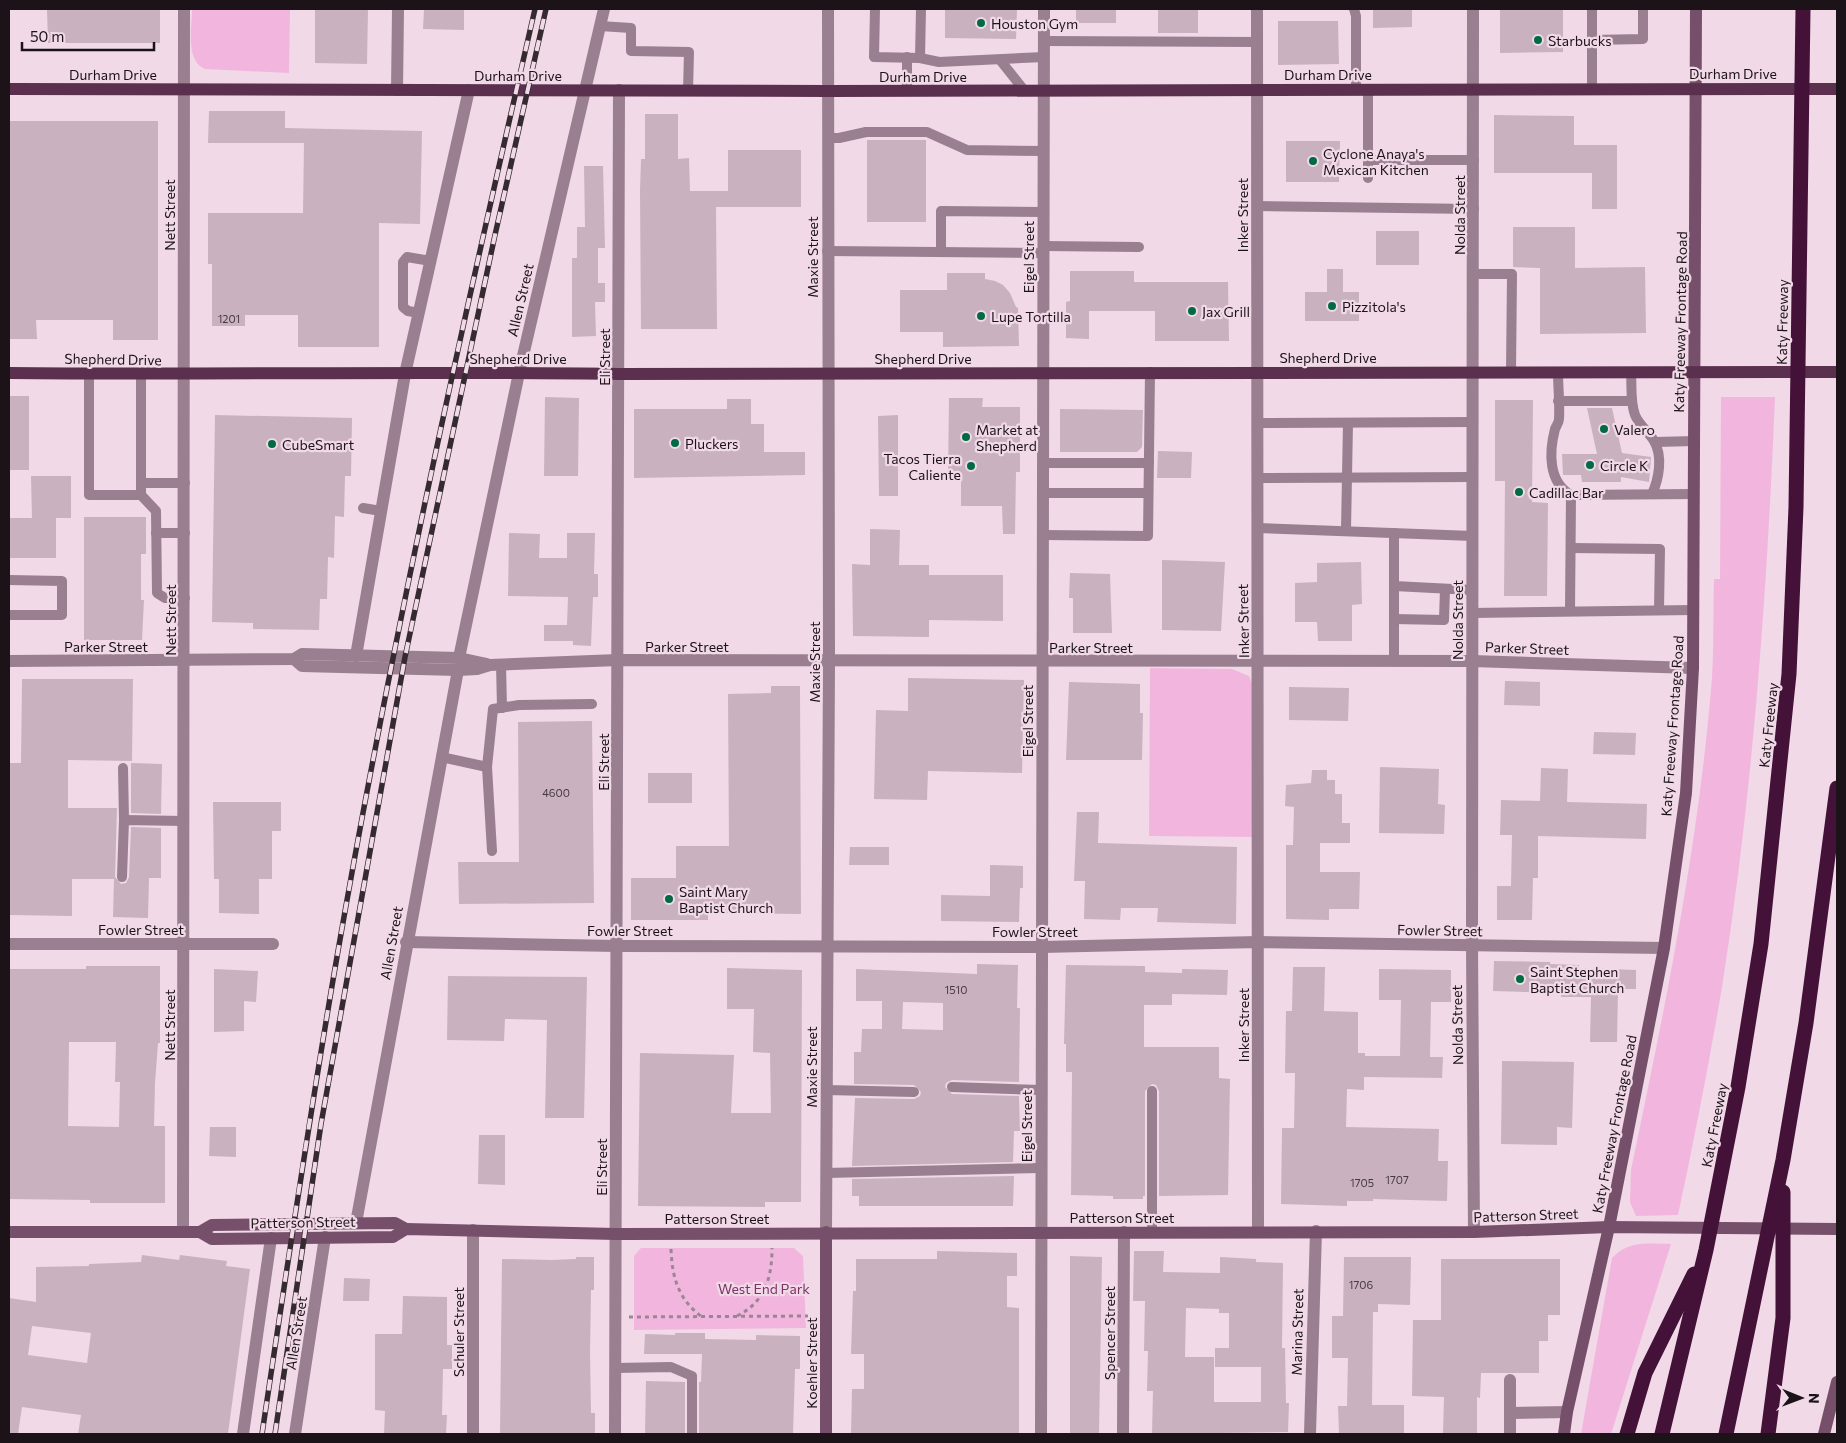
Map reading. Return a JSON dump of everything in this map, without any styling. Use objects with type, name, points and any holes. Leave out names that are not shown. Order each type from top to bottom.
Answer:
[{"type":"highway","name":"Katy Freeway","points":[[1662,1434],[1706,1250],[1738,1088],[1761,944],[1789,674],[1796,507],[1803,9]]},
{"type":"highway","points":[[1726,1434],[1783,1160],[1806,1023],[1837,788]]},
{"type":"highway","points":[[1768,1434],[1783,1318],[1783,1160]]},
{"type":"highway","points":[[1627,1434],[1645,1373],[1706,1250]]},
{"type":"main road","name":"Durham Drive","points":[[9,89],[688,91],[1474,88],[1837,89]]},
{"type":"main road","name":"Shepherd Drive","points":[[9,373],[185,375],[466,372],[619,374],[1837,372]]},
{"type":"street","name":"Nett Street","points":[[183,1232],[185,660],[184,9]]},
{"type":"street","points":[[397,90],[398,9]]},
{"type":"street","name":"Allen Street","points":[[356,1223],[406,942],[459,664],[519,373],[604,9]]},
{"type":"street","name":"Maxie Street","points":[[826,1232],[829,662],[827,373],[828,9]]},
{"type":"street","name":"Eigel Street","points":[[1040,1434],[1044,9]]},
{"type":"street","name":"Inker Street","points":[[1257,9],[1258,1232]]},
{"type":"street","name":"Nolda Street","points":[[1473,9],[1472,945],[1474,1232]]},
{"type":"street","name":"Katy Freeway Frontage Road","points":[[1564,1434],[1567,1412],[1609,1227],[1664,948],[1686,793],[1693,668],[1694,610],[1696,9]]},
{"type":"street","points":[[356,656],[405,374],[469,90]]},
{"type":"street","name":"Eli Street","points":[[615,1434],[619,90]]},
{"type":"street","name":"Parker Street","points":[[9,661],[294,659],[302,654],[459,664],[477,669],[495,664],[618,660],[829,662],[1472,661],[1693,668]]},
{"type":"street","name":"Parker Street","points":[[294,659],[302,666],[459,664]]},
{"type":"street","name":"Fowler Street","points":[[406,942],[617,946],[1042,947],[1258,942],[1664,948]]},
{"type":"street","name":"Fowler Street","points":[[9,944],[272,944]]},
{"type":"street","name":"Patterson Street","points":[[9,1232],[200,1232],[212,1225],[356,1223],[395,1223],[406,1230]]},
{"type":"street","name":"Patterson Street","points":[[200,1232],[212,1239],[326,1236],[393,1237],[406,1230],[616,1234],[826,1232],[1474,1232],[1609,1227],[1831,1229]]},
{"type":"street","name":"Schuler Street","points":[[473,1230],[473,1434]]},
{"type":"street","name":"Marina Street","points":[[1310,1434],[1316,1231]]},
{"type":"street","name":"Koehler Street","points":[[826,1232],[826,1434]]},
{"type":"street","name":"Spencer Street","points":[[1123,1434],[1124,1232]]},
{"type":"street","name":"Allen Street","points":[[295,1434],[326,1236]]},
{"type":"street","points":[[243,1434],[271,1238]]},
{"type":"street","points":[[1510,1380],[1510,1434]]},
{"type":"street","points":[[1824,1434],[1837,1382]]},
{"type":"street","points":[[1510,1413],[1567,1412]]},
{"type":"lane","points":[[875,9],[874,57],[907,57],[940,62],[1044,58]]},
{"type":"lane","points":[[920,58],[921,9]]},
{"type":"lane","points":[[1354,9],[1368,178]]},
{"type":"lane","points":[[1592,9],[1592,88]]},
{"type":"lane","points":[[1592,40],[1643,39],[1643,9]]},
{"type":"lane","points":[[600,26],[631,28],[631,51],[689,52],[688,91]]},
{"type":"lane","points":[[1044,41],[1257,42]]},
{"type":"lane","points":[[907,57],[907,91]]},
{"type":"lane","points":[[1000,60],[1024,90]]},
{"type":"lane","points":[[828,138],[839,138],[866,132],[927,132],[967,150],[1043,150]]},
{"type":"lane","points":[[1368,160],[1474,160]]},
{"type":"lane","points":[[1257,206],[1474,209]]},
{"type":"lane","points":[[941,252],[941,211],[1043,212]]},
{"type":"lane","points":[[827,251],[941,252],[1139,247]]},
{"type":"lane","points":[[419,313],[408,311],[403,307],[403,262],[407,257],[430,261]]},
{"type":"lane","points":[[1474,274],[1512,274],[1511,372]]},
{"type":"lane","points":[[1043,535],[1148,536],[1150,372]]},
{"type":"lane","points":[[1558,372],[1559,421],[1554,439],[1552,465],[1556,482],[1562,490],[1571,495],[1694,494]]},
{"type":"lane","points":[[1631,372],[1632,401],[1636,418],[1655,442],[1659,463],[1658,482],[1652,494]]},
{"type":"lane","points":[[89,374],[89,495],[141,495]]},
{"type":"lane","points":[[141,374],[141,495],[156,512],[157,593],[165,598],[185,598]]},
{"type":"lane","points":[[1558,401],[1632,401]]},
{"type":"lane","points":[[1257,423],[1473,422]]},
{"type":"lane","points":[[1346,530],[1348,423]]},
{"type":"lane","points":[[1655,442],[1695,441]]},
{"type":"lane","points":[[1043,463],[1149,463]]},
{"type":"lane","points":[[1257,478],[1473,477]]},
{"type":"lane","points":[[141,484],[185,483]]},
{"type":"lane","points":[[1043,492],[1148,493]]},
{"type":"lane","points":[[1570,611],[1571,495]]},
{"type":"lane","points":[[363,508],[381,510]]},
{"type":"lane","points":[[1257,528],[1473,536]]},
{"type":"lane","points":[[156,533],[185,533]]},
{"type":"lane","points":[[1394,533],[1394,661]]},
{"type":"lane","points":[[1571,548],[1660,549],[1659,610]]},
{"type":"lane","points":[[9,580],[62,580],[62,615],[9,615]]},
{"type":"lane","points":[[1394,586],[1472,590]]},
{"type":"lane","points":[[1394,619],[1444,620],[1445,589]]},
{"type":"lane","points":[[1472,613],[1694,610]]},
{"type":"lane","points":[[495,664],[502,708]]},
{"type":"lane","points":[[492,851],[487,767],[492,709],[518,705],[592,704]]},
{"type":"lane","points":[[441,757],[487,767]]},
{"type":"lane","points":[[122,877],[123,768]]},
{"type":"lane","points":[[124,820],[184,821]]},
{"type":"lane","points":[[952,1087],[1041,1090]]},
{"type":"lane","points":[[826,1090],[914,1092]]},
{"type":"lane","points":[[1152,1091],[1152,1232]]},
{"type":"lane","points":[[826,1173],[1041,1168]]},
{"type":"lane","points":[[615,1368],[671,1368],[692,1376],[692,1434]]},
{"type":"path","points":[[672,1233],[672,1269],[678,1292],[703,1317]]},
{"type":"path","points":[[735,1317],[744,1312],[764,1292],[771,1270],[772,1233]]},
{"type":"path","points":[[616,1317],[808,1316]]},
{"type":"green space","points":[[192,9],[290,9],[289,73],[205,69],[199,65],[192,51]]},
{"type":"green space","points":[[1721,397],[1775,397],[1763,619],[1750,767],[1733,914],[1722,987],[1678,1215],[1636,1216],[1630,1202],[1631,1170],[1668,986],[1690,863],[1706,739],[1713,665],[1714,579],[1720,579]]},
{"type":"green space","points":[[1150,668],[1232,669],[1249,676],[1252,684],[1253,837],[1149,836]]},
{"type":"green space","points":[[1639,1244],[1671,1244],[1611,1434],[1581,1434],[1612,1258],[1625,1248]]},
{"type":"green space","name":"West End Park","points":[[641,1248],[794,1248],[803,1256],[806,1328],[634,1330],[634,1256]]},
{"type":"building","points":[[47,9],[160,9],[160,43],[48,43]]},
{"type":"building","points":[[315,9],[368,9],[367,64],[315,63]]},
{"type":"building","points":[[424,9],[464,9],[464,30],[423,29]]},
{"type":"building","name":"Houston Gym","points":[[945,9],[1017,9],[1016,39],[945,38]]},
{"type":"building","points":[[1076,9],[1116,9],[1116,23],[1076,23]]},
{"type":"building","points":[[1158,9],[1198,9],[1198,33],[1158,33]]},
{"type":"building","points":[[1373,9],[1412,9],[1412,27],[1373,28]]},
{"type":"building","points":[[1500,9],[1563,9],[1563,52],[1500,53]]},
{"type":"building","points":[[1278,21],[1338,21],[1339,64],[1278,65]]},
{"type":"building","points":[[209,111],[285,111],[285,128],[422,131],[420,224],[379,223],[379,347],[298,347],[298,315],[245,315],[245,326],[212,326],[212,264],[208,264],[208,213],[303,213],[304,143],[208,143]]},
{"type":"building","points":[[645,114],[678,114],[678,159],[689,158],[690,191],[728,191],[728,150],[801,150],[801,207],[716,207],[717,329],[641,329],[640,191],[641,159],[645,159]]},
{"type":"building","points":[[1494,115],[1574,116],[1574,145],[1617,145],[1617,209],[1592,209],[1592,173],[1494,173]]},
{"type":"building","points":[[9,121],[158,121],[158,340],[113,340],[113,320],[36,320],[37,339],[9,339]]},
{"type":"building","points":[[867,140],[926,140],[926,222],[867,222]]},
{"type":"building","name":"Cyclone Anaya's Mexican Kitchen","points":[[1286,141],[1340,141],[1339,182],[1286,182]]},
{"type":"building","points":[[584,166],[603,166],[605,248],[598,248],[598,283],[605,283],[605,302],[595,302],[596,336],[572,337],[572,258],[577,258],[577,227],[585,227]]},
{"type":"building","points":[[1513,227],[1575,227],[1575,268],[1645,267],[1646,333],[1540,334],[1540,268],[1513,267]]},
{"type":"building","points":[[1376,231],[1419,231],[1419,265],[1376,265]]},
{"type":"building","name":"Pizzitola's","points":[[1327,269],[1343,269],[1343,292],[1359,292],[1359,321],[1305,321],[1305,292],[1327,292]]},
{"type":"building","points":[[1070,271],[1134,271],[1134,282],[1228,282],[1229,341],[1155,341],[1155,311],[1089,311],[1089,339],[1066,338],[1066,302],[1070,301]]},
{"type":"building","name":"Lupe Tortilla","points":[[947,273],[985,273],[985,279],[1003,285],[1018,308],[1019,346],[943,347],[943,332],[900,332],[900,290],[947,290]]},
{"type":"building","points":[[9,396],[29,396],[29,470],[9,470]]},
{"type":"building","points":[[545,397],[579,398],[578,476],[544,476]]},
{"type":"building","points":[[949,398],[983,398],[982,407],[1020,407],[1020,472],[1016,472],[1015,534],[1003,534],[1002,506],[961,506],[961,475],[948,475]]},
{"type":"building","points":[[727,399],[751,399],[751,424],[764,424],[764,452],[805,452],[805,475],[634,478],[634,409],[727,409]]},
{"type":"building","name":"Cadillac Bar","points":[[1495,400],[1533,400],[1532,502],[1548,503],[1547,596],[1504,596],[1505,481],[1495,481]]},
{"type":"building","points":[[1587,408],[1612,408],[1622,453],[1651,457],[1649,482],[1621,477],[1621,482],[1582,482],[1581,475],[1563,475],[1562,454],[1597,454]]},
{"type":"building","points":[[1060,409],[1143,410],[1142,447],[1137,452],[1060,452]]},
{"type":"building","points":[[215,415],[352,418],[351,476],[345,476],[344,517],[335,516],[334,558],[328,557],[327,599],[320,599],[319,630],[253,629],[253,623],[212,622]]},
{"type":"building","points":[[898,415],[898,496],[879,496],[878,416]]},
{"type":"building","points":[[1158,451],[1192,452],[1191,478],[1157,478]]},
{"type":"building","points":[[31,476],[71,476],[71,518],[56,518],[56,558],[9,558],[9,518],[32,518]]},
{"type":"building","points":[[84,517],[146,517],[146,554],[141,554],[141,600],[144,600],[142,640],[84,640]]},
{"type":"building","points":[[870,529],[900,530],[899,565],[929,565],[929,575],[1003,575],[1003,621],[929,620],[929,637],[853,636],[852,564],[870,565]]},
{"type":"building","points":[[509,533],[540,534],[539,558],[567,558],[567,533],[595,533],[594,574],[598,574],[598,597],[593,597],[591,646],[573,645],[573,641],[544,641],[544,625],[567,625],[568,597],[508,596]]},
{"type":"building","points":[[1162,560],[1225,562],[1221,631],[1162,630]]},
{"type":"building","points":[[1361,562],[1362,604],[1352,605],[1352,641],[1318,641],[1317,622],[1295,622],[1295,583],[1317,582],[1317,563]]},
{"type":"building","points":[[1070,573],[1110,574],[1112,633],[1073,633],[1073,598],[1069,598]]},
{"type":"building","points":[[908,678],[1024,680],[1022,773],[928,771],[927,800],[874,799],[876,710],[908,711]]},
{"type":"building","points":[[22,679],[133,679],[132,761],[68,760],[68,808],[117,808],[115,877],[121,884],[126,883],[129,877],[131,827],[161,828],[161,878],[149,878],[148,918],[113,917],[114,879],[72,879],[72,916],[9,915],[9,763],[21,763]]},
{"type":"building","points":[[1505,681],[1540,682],[1540,706],[1504,705]]},
{"type":"building","points":[[1069,682],[1140,684],[1140,713],[1143,713],[1142,760],[1066,760]]},
{"type":"building","points":[[771,686],[800,686],[801,914],[708,913],[708,920],[631,920],[631,878],[676,878],[676,846],[729,846],[728,694],[771,693]]},
{"type":"building","points":[[1289,687],[1349,688],[1348,721],[1289,720]]},
{"type":"building","points":[[592,721],[594,903],[459,904],[458,862],[519,862],[518,722]]},
{"type":"building","points":[[1594,732],[1636,733],[1635,755],[1593,754]]},
{"type":"building","points":[[131,763],[162,764],[161,814],[131,813]]},
{"type":"building","points":[[1380,767],[1439,769],[1438,804],[1445,805],[1444,834],[1379,833]]},
{"type":"building","points":[[1541,768],[1568,769],[1567,802],[1647,804],[1646,839],[1538,836],[1538,878],[1533,878],[1532,920],[1497,920],[1497,886],[1511,886],[1512,835],[1500,835],[1501,800],[1540,801]]},
{"type":"building","points":[[1312,770],[1327,770],[1327,780],[1335,780],[1335,794],[1342,794],[1342,823],[1350,823],[1350,843],[1320,843],[1320,872],[1360,872],[1359,909],[1329,909],[1329,920],[1286,919],[1286,845],[1293,845],[1294,807],[1285,806],[1286,785],[1311,783]]},
{"type":"building","points":[[648,773],[692,773],[692,803],[648,803]]},
{"type":"building","points":[[213,802],[281,802],[281,831],[272,831],[272,879],[259,879],[259,914],[219,913],[219,879],[214,879]]},
{"type":"building","points":[[1077,812],[1099,812],[1098,843],[1237,847],[1236,924],[1157,922],[1158,908],[1121,908],[1120,920],[1084,919],[1085,881],[1074,881]]},
{"type":"building","points":[[850,847],[889,847],[889,865],[849,865]]},
{"type":"building","points":[[990,865],[1023,866],[1023,888],[1020,888],[1019,922],[941,921],[941,895],[990,896]]},
{"type":"building","points":[[1494,961],[1550,962],[1550,964],[1579,965],[1579,968],[1636,970],[1636,989],[1618,989],[1617,1042],[1590,1042],[1591,997],[1561,997],[1561,993],[1493,991]]},
{"type":"building","points":[[977,964],[1018,965],[1017,1008],[1020,1008],[1019,1082],[952,1080],[946,1083],[945,1087],[952,1094],[1019,1096],[1020,1131],[1014,1131],[1013,1162],[852,1166],[855,1098],[914,1099],[920,1096],[921,1092],[914,1085],[854,1084],[854,1052],[861,1052],[862,1029],[882,1029],[882,1001],[856,1001],[856,969],[977,974]],"holes":[[[903,1002],[943,1003],[943,1030],[902,1029]]]},
{"type":"building","points":[[1066,965],[1145,966],[1145,972],[1182,973],[1182,969],[1228,970],[1227,995],[1172,994],[1172,1005],[1144,1005],[1144,1047],[1219,1047],[1219,1078],[1230,1079],[1228,1195],[1159,1196],[1159,1091],[1156,1085],[1152,1084],[1145,1091],[1145,1196],[1143,1196],[1143,1199],[1113,1199],[1113,1196],[1071,1195],[1072,1072],[1066,1072],[1066,1044],[1064,1044]]},
{"type":"building","points":[[86,966],[160,966],[160,1043],[158,1043],[155,1083],[154,1126],[165,1126],[165,1203],[90,1203],[90,1200],[9,1199],[9,969],[86,969]],"holes":[[[69,1042],[116,1042],[115,1082],[120,1082],[119,1127],[68,1126]]]},
{"type":"building","points":[[1293,967],[1325,967],[1324,1011],[1358,1012],[1358,1053],[1365,1053],[1365,1056],[1400,1056],[1401,1000],[1379,1000],[1379,969],[1451,970],[1451,1002],[1431,1002],[1430,1057],[1443,1057],[1442,1078],[1364,1077],[1364,1090],[1347,1089],[1346,1127],[1439,1129],[1438,1161],[1448,1161],[1447,1201],[1373,1199],[1373,1201],[1347,1201],[1347,1206],[1281,1204],[1282,1128],[1294,1128],[1295,1073],[1285,1073],[1286,1011],[1292,1011]]},
{"type":"building","points":[[727,968],[802,970],[801,1202],[765,1202],[765,1207],[638,1206],[640,1053],[734,1055],[731,1113],[771,1113],[770,1053],[753,1052],[754,1009],[727,1009]]},
{"type":"building","points":[[214,969],[258,971],[256,1002],[244,1001],[244,1031],[214,1032]]},
{"type":"building","points":[[448,976],[587,977],[584,1118],[545,1118],[547,1020],[505,1019],[504,1041],[447,1040]]},
{"type":"building","points":[[1502,1061],[1574,1062],[1572,1128],[1557,1127],[1557,1145],[1501,1144]]},
{"type":"building","points":[[210,1127],[236,1127],[236,1157],[209,1156]]},
{"type":"building","points":[[479,1135],[505,1135],[505,1185],[478,1184]]},
{"type":"building","points":[[1014,1176],[1013,1206],[859,1206],[859,1196],[852,1196],[852,1179]]},
{"type":"building","points":[[937,1251],[1017,1253],[1017,1276],[1007,1276],[1007,1307],[1019,1308],[1019,1434],[851,1434],[852,1389],[864,1389],[864,1354],[851,1354],[853,1291],[856,1291],[856,1259],[937,1259]]},
{"type":"building","points":[[1134,1251],[1164,1251],[1163,1272],[1220,1273],[1220,1257],[1256,1259],[1256,1262],[1283,1263],[1282,1348],[1285,1348],[1286,1403],[1289,1403],[1288,1432],[1152,1434],[1153,1391],[1147,1391],[1148,1351],[1144,1351],[1145,1301],[1133,1301]],"holes":[[[1186,1308],[1219,1309],[1219,1313],[1229,1313],[1229,1348],[1215,1348],[1215,1367],[1261,1367],[1261,1402],[1214,1402],[1214,1357],[1185,1357]]]},
{"type":"building","points":[[142,1255],[179,1260],[180,1255],[227,1261],[226,1266],[250,1269],[228,1434],[78,1434],[81,1415],[22,1407],[18,1434],[9,1434],[9,1298],[36,1302],[36,1267],[89,1266],[89,1264],[141,1262]],"holes":[[[32,1326],[91,1333],[87,1363],[28,1355]]]},
{"type":"building","points":[[1070,1256],[1102,1257],[1099,1434],[1070,1434]]},
{"type":"building","points":[[576,1257],[594,1257],[594,1290],[591,1290],[590,1353],[591,1413],[595,1413],[595,1434],[500,1434],[502,1259],[551,1260],[576,1259]]},
{"type":"building","points":[[1344,1257],[1411,1257],[1410,1305],[1378,1304],[1378,1312],[1373,1312],[1372,1405],[1404,1405],[1404,1434],[1339,1434],[1338,1406],[1347,1406],[1348,1358],[1332,1358],[1332,1316],[1343,1316]]},
{"type":"building","points":[[1441,1259],[1560,1259],[1560,1315],[1548,1315],[1548,1341],[1539,1341],[1539,1373],[1481,1373],[1480,1398],[1477,1397],[1477,1434],[1443,1434],[1444,1397],[1412,1396],[1413,1320],[1441,1320]]},
{"type":"building","points":[[344,1278],[370,1279],[369,1301],[343,1301]]},
{"type":"building","points":[[403,1296],[447,1297],[447,1345],[452,1345],[452,1369],[443,1369],[442,1415],[447,1415],[446,1434],[384,1434],[385,1411],[375,1410],[375,1334],[402,1334]]},
{"type":"building","points":[[675,1333],[705,1333],[705,1339],[756,1340],[756,1335],[800,1336],[800,1369],[795,1369],[793,1434],[699,1434],[699,1382],[701,1382],[702,1354],[644,1354],[645,1334],[675,1335]]},
{"type":"building","points":[[646,1381],[685,1382],[685,1434],[645,1434]]},
{"type":"railway","points":[[262,1434],[298,1192],[359,833],[430,478],[535,9]]},
{"type":"railway","points":[[275,1434],[321,1124],[405,657],[495,235],[546,9]]},
{"type":"place","name":"Houston Gym","points":[[981,23]]},
{"type":"place","name":"Starbucks","points":[[1538,40]]},
{"type":"place","name":"Cyclone Anaya's Mexican Kitchen","points":[[1313,161]]},
{"type":"place","name":"Pizzitola's","points":[[1332,306]]},
{"type":"place","name":"Jax Grill","points":[[1192,311]]},
{"type":"place","name":"Lupe Tortilla","points":[[981,316]]},
{"type":"place","name":"Valero","points":[[1604,429]]},
{"type":"place","name":"Market at Shepherd","points":[[966,437]]},
{"type":"place","name":"Pluckers","points":[[675,443]]},
{"type":"place","name":"CubeSmart","points":[[272,444]]},
{"type":"place","name":"Circle K","points":[[1590,465]]},
{"type":"place","name":"Tacos Tierra Caliente","points":[[971,466]]},
{"type":"place","name":"Cadillac Bar","points":[[1519,492]]},
{"type":"place","name":"Saint Mary Baptist Church","points":[[669,899]]},
{"type":"place","name":"Saint Stephen Baptist Church","points":[[1520,979]]}]
